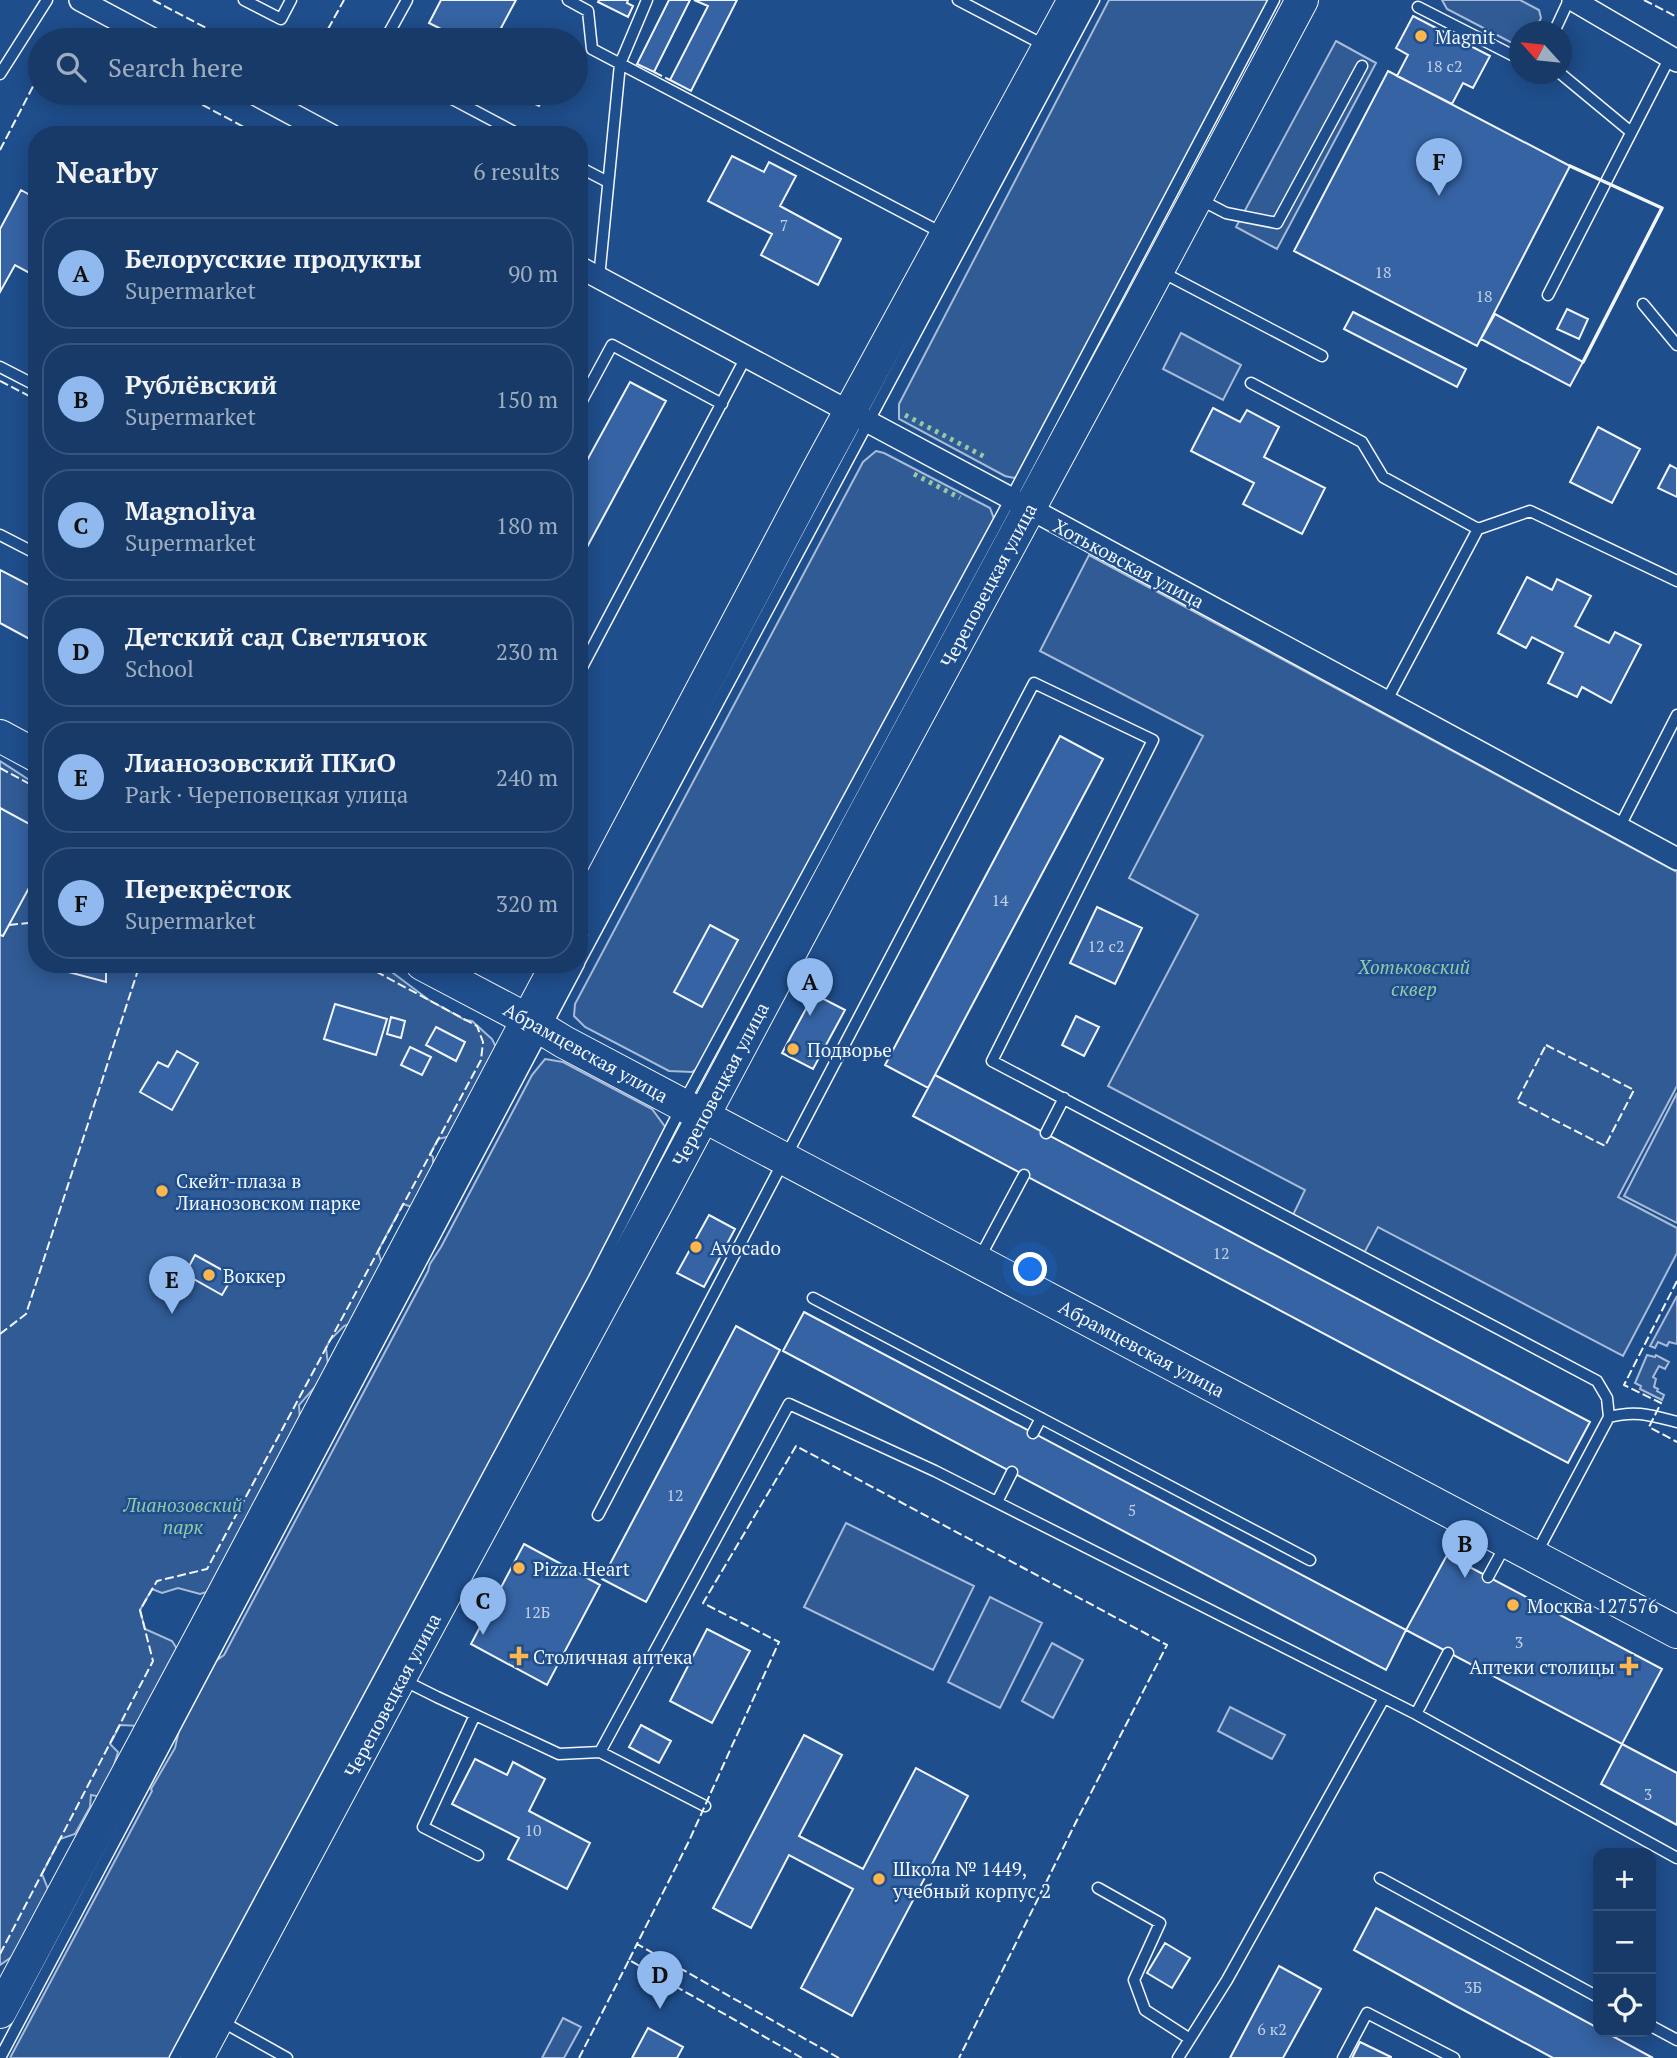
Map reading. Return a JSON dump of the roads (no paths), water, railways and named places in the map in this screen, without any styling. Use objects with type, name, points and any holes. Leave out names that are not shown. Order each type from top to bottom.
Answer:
[{"type":"main road","points":[[588,906],[858,418],[946,235],[1074,0]]},
{"type":"main road","name":"Череповецкая улица","points":[[197,2058],[658,1202],[693,1110],[1020,503],[1158,270],[1302,0]]},
{"type":"main road","points":[[0,736],[28,749]]},
{"type":"main road","name":"Абрамцевская улица","points":[[439,973],[564,1042],[1677,1632]]},
{"type":"main road","points":[[0,2012],[536,1025],[554,973]]},
{"type":"street","points":[[80,0],[132,28]]},
{"type":"street","points":[[1571,0],[1674,59]]},
{"type":"street","points":[[275,105],[314,126]]},
{"type":"street","name":"Хотьковская улица","points":[[588,272],[1677,859]]},
{"type":"lane","points":[[29,28],[47,0]]},
{"type":"lane","points":[[244,0],[281,19],[291,0]]},
{"type":"lane","points":[[392,28],[407,0]]},
{"type":"lane","points":[[568,0],[588,10],[592,49],[946,235]]},
{"type":"lane","points":[[599,278],[620,64],[648,0]]},
{"type":"lane","points":[[958,0],[1049,47]]},
{"type":"lane","points":[[588,946],[858,418],[1094,0]]},
{"type":"lane","name":"Череповецкая улица","points":[[1020,503],[1274,0]]},
{"type":"lane","points":[[1560,21],[1571,0]]},
{"type":"lane","points":[[1418,7],[1509,53]]},
{"type":"lane","points":[[0,74],[28,30]]},
{"type":"lane","points":[[1548,295],[1631,132],[1674,59]]},
{"type":"lane","points":[[1196,198],[1226,213],[1277,223],[1362,66]]},
{"type":"lane","points":[[1572,83],[1631,132]]},
{"type":"lane","points":[[464,105],[503,126]]},
{"type":"lane","points":[[588,172],[608,183]]},
{"type":"lane","points":[[1158,270],[1322,356]]},
{"type":"lane","points":[[1643,304],[1677,345]]},
{"type":"lane","points":[[588,389],[612,345],[722,404]]},
{"type":"lane","points":[[588,656],[747,357]]},
{"type":"lane","points":[[0,367],[28,381]]},
{"type":"lane","points":[[1251,383],[1362,442],[1383,477],[1478,530]]},
{"type":"lane","points":[[1386,702],[1478,530],[1530,511],[1677,581]]},
{"type":"lane","points":[[0,534],[28,549]]},
{"type":"lane","points":[[598,1515],[1034,683],[1153,740],[992,1061],[1598,1381],[1607,1398],[1609,1417],[1535,1556]]},
{"type":"lane","points":[[1619,828],[1677,715]]},
{"type":"lane","points":[[0,2057],[536,1025],[573,973]]},
{"type":"lane","points":[[1046,1133],[1064,1098]]},
{"type":"lane","name":"Череповецкая улица","points":[[175,2058],[594,1278],[693,1110]]},
{"type":"lane","points":[[978,1261],[1024,1175]]},
{"type":"lane","points":[[813,1298],[1310,1560]]},
{"type":"lane","points":[[600,1752],[789,1404],[935,1471],[1416,1714],[1677,1858]]},
{"type":"lane","points":[[1609,1417],[1640,1412],[1677,1422]]},
{"type":"lane","points":[[1033,1433],[1041,1418]]},
{"type":"lane","points":[[997,1502],[1012,1472]]},
{"type":"lane","points":[[1488,1577],[1507,1541]]},
{"type":"lane","points":[[1416,1714],[1448,1653]]},
{"type":"lane","points":[[400,1678],[559,1754],[600,1752],[705,1806]]},
{"type":"lane","points":[[1178,2058],[1227,1980],[1384,1698]]},
{"type":"lane","points":[[475,1715],[423,1827],[478,1855]]},
{"type":"lane","points":[[1380,1878],[1593,1994]]},
{"type":"lane","points":[[1098,1888],[1160,1923],[1134,1980],[1145,2010],[1190,2039]]},
{"type":"lane","points":[[1343,2058],[1367,2013],[1454,2058]]},
{"type":"lane","points":[[218,2020],[287,2058]]},
{"type":"lane","points":[[1656,2029],[1677,2040]]},
{"type":"place","name":"Magnit","points":[[1421,36]]},
{"type":"place","name":"Перекрёсток","points":[[1439,196]]},
{"type":"place","name":"Белорусские продукты","points":[[810,1016]]},
{"type":"place","name":"Подворье","points":[[793,1049]]},
{"type":"place","name":"Скейт-плаза в Лианозовском парке","points":[[162,1191]]},
{"type":"place","name":"Avocado","points":[[696,1247]]},
{"type":"place","name":"Воккер","points":[[209,1275]]},
{"type":"place","name":"Лианозовский ПКиО","points":[[172,1314]]},
{"type":"place","name":"Pizza Heart","points":[[519,1568]]},
{"type":"place","name":"Рублёвский","points":[[1465,1578]]},
{"type":"place","name":"Москва 127576","points":[[1513,1605]]},
{"type":"place","name":"Magnoliya","points":[[483,1635]]},
{"type":"place","name":"Столичная аптека","points":[[519,1656]]},
{"type":"place","name":"Аптеки столицы","points":[[1629,1666]]},
{"type":"place","name":"Школа № 1449, учебный корпус 2","points":[[879,1879]]},
{"type":"place","name":"Детский сад Светлячок","points":[[660,2009]]},
{"type":"park label","name":"Хотьковский сквер","points":[[1414,977]]},
{"type":"park label","name":"Лианозовский парк","points":[[183,1515]]}]
